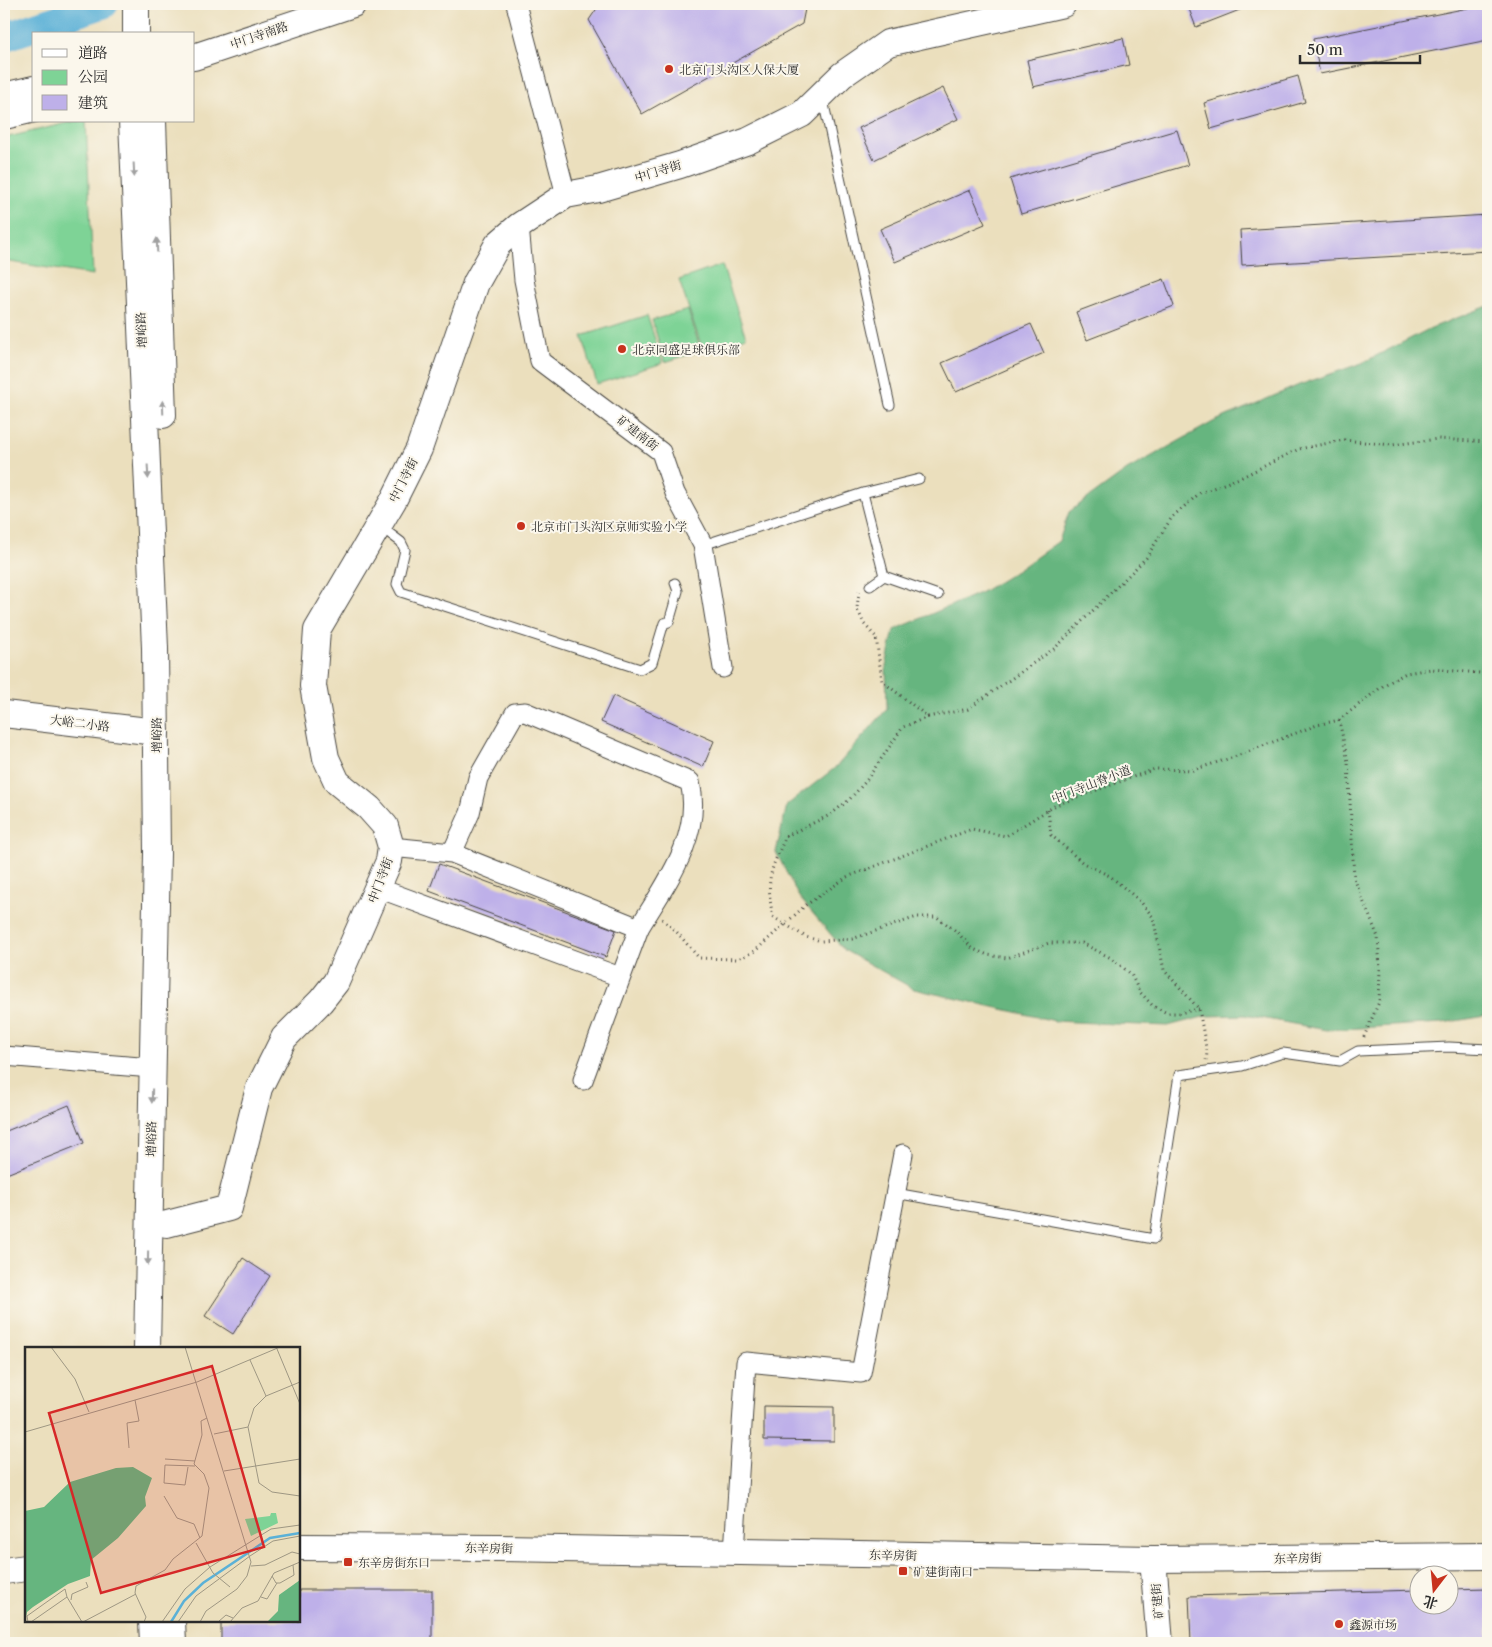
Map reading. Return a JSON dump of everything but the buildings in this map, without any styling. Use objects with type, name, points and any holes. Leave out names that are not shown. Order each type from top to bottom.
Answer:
[{"type":"street","name":"中门寺南路","points":[[195,38],[296,4]]},
{"type":"street","name":"中门寺南路","points":[[195,58],[353,4]]},
{"type":"street","points":[[516,4],[566,195]]},
{"type":"street","name":"中门寺街","points":[[167,1224],[228,1208],[259,1088],[284,1038],[321,1001],[336,982],[389,861],[391,848],[385,826],[369,808],[337,782],[326,758],[313,686],[317,630],[379,525],[419,449],[476,282],[498,244],[519,226],[566,195],[598,189],[680,166],[748,141],[802,114],[842,74],[888,44],[1063,4]]},
{"type":"street","points":[[4,96],[32,89]]},
{"type":"street","points":[[4,116],[32,109]]},
{"type":"street","name":"增峪路","points":[[132,122],[156,648],[157,854],[147,1347]]},
{"type":"street","name":"增峪路","points":[[153,122],[173,734],[166,1347]]},
{"type":"street","name":"矿建南街","points":[[519,226],[524,280],[540,361],[661,452],[675,493],[703,545],[723,668]]},
{"type":"street","points":[[452,853],[470,813],[478,778],[516,713],[525,712],[690,782],[694,796],[688,837],[680,858],[639,928],[583,1080]]},
{"type":"street","name":"大峪二小路","points":[[4,714],[156,732]]},
{"type":"street","points":[[391,848],[452,853],[639,928]]},
{"type":"street","points":[[378,888],[620,977]]},
{"type":"street","points":[[4,1056],[152,1068]]},
{"type":"street","points":[[734,1552],[746,1362],[861,1373],[903,1154]]},
{"type":"street","name":"东辛房街","points":[[300,1548],[488,1548],[1154,1559],[1488,1556]]},
{"type":"street","name":"矿建街","points":[[1154,1559],[1160,1643]]},
{"type":"street","points":[[4,1570],[25,1568]]},
{"type":"street","points":[[152,1622],[153,1643]]},
{"type":"street","points":[[172,1622],[173,1643]]},
{"type":"lane","points":[[822,94],[890,405]]},
{"type":"lane","points":[[703,545],[863,493],[918,479]]},
{"type":"lane","points":[[863,493],[884,576]]},
{"type":"lane","points":[[379,525],[401,542],[405,550],[397,584],[401,592],[640,669],[652,663],[661,630],[664,623],[669,622],[678,590],[675,583]]},
{"type":"lane","points":[[870,586],[884,576]]},
{"type":"lane","points":[[884,576],[938,595]]},
{"type":"lane","points":[[895,1193],[1154,1239],[1179,1074],[1242,1066],[1283,1053],[1340,1061],[1358,1050],[1449,1047],[1488,1049]]},
{"type":"path","points":[[1199,1009],[1167,1013],[1153,1006],[1139,992],[1131,974],[1111,958],[1082,944],[1049,943],[1007,958],[988,955],[973,948],[937,916],[916,917],[852,939],[821,941],[806,937],[773,917],[769,898],[770,873],[786,836],[830,815],[850,800],[866,781],[903,727],[928,717],[968,708],[1055,648],[1146,558],[1172,517],[1200,493],[1242,476],[1299,449],[1344,440],[1392,445],[1438,439],[1488,442]]},
{"type":"path","points":[[870,586],[859,590],[857,608],[864,624],[876,638],[882,680],[928,717]]},
{"type":"path","name":"中门寺山脊小道","points":[[650,909],[675,930],[699,958],[738,960],[755,951],[806,905],[847,877],[972,829],[1006,836],[1056,805],[1155,769],[1192,770],[1234,757],[1316,725],[1340,720],[1384,685],[1406,674],[1431,669],[1480,673],[1488,670]]},
{"type":"path","points":[[1340,720],[1348,762],[1354,878],[1378,937],[1380,969],[1379,1002],[1358,1050]]},
{"type":"path","points":[[1048,810],[1051,835],[1083,863],[1110,876],[1140,901],[1153,917],[1164,970],[1199,1009],[1207,1053],[1205,1071]]},
{"type":"green space","points":[[72,122],[86,122],[93,275],[4,261],[4,138]]},
{"type":"green space","points":[[722,265],[746,337],[703,351],[679,280]]},
{"type":"green space","points":[[1488,306],[1488,1014],[1442,1023],[1326,1030],[1245,1015],[1207,1016],[1168,1026],[1055,1021],[914,989],[844,950],[799,897],[776,852],[787,805],[836,767],[887,709],[886,666],[894,630],[982,592],[1018,570],[1059,541],[1069,512],[1127,470],[1213,422],[1299,385],[1362,363],[1431,328]]},
{"type":"green space","points":[[688,310],[701,351],[665,362],[652,320]]},
{"type":"green space","name":"北京同盛足球俱乐部","points":[[647,315],[663,363],[597,384],[582,336]]},
{"type":"waterway","points":[[4,37],[104,4]]},
{"type":"place","name":"北京门头沟区人保大厦","points":[[669,69]]},
{"type":"place","name":"北京同盛足球俱乐部","points":[[622,349]]},
{"type":"place","name":"北京市门头沟区京师实验小学","points":[[521,526]]},
{"type":"place","name":"东辛房街东口","points":[[348,1562]]},
{"type":"place","name":"矿建街南口","points":[[903,1571]]},
{"type":"place","name":"鑫源市场","points":[[1339,1624]]}]
